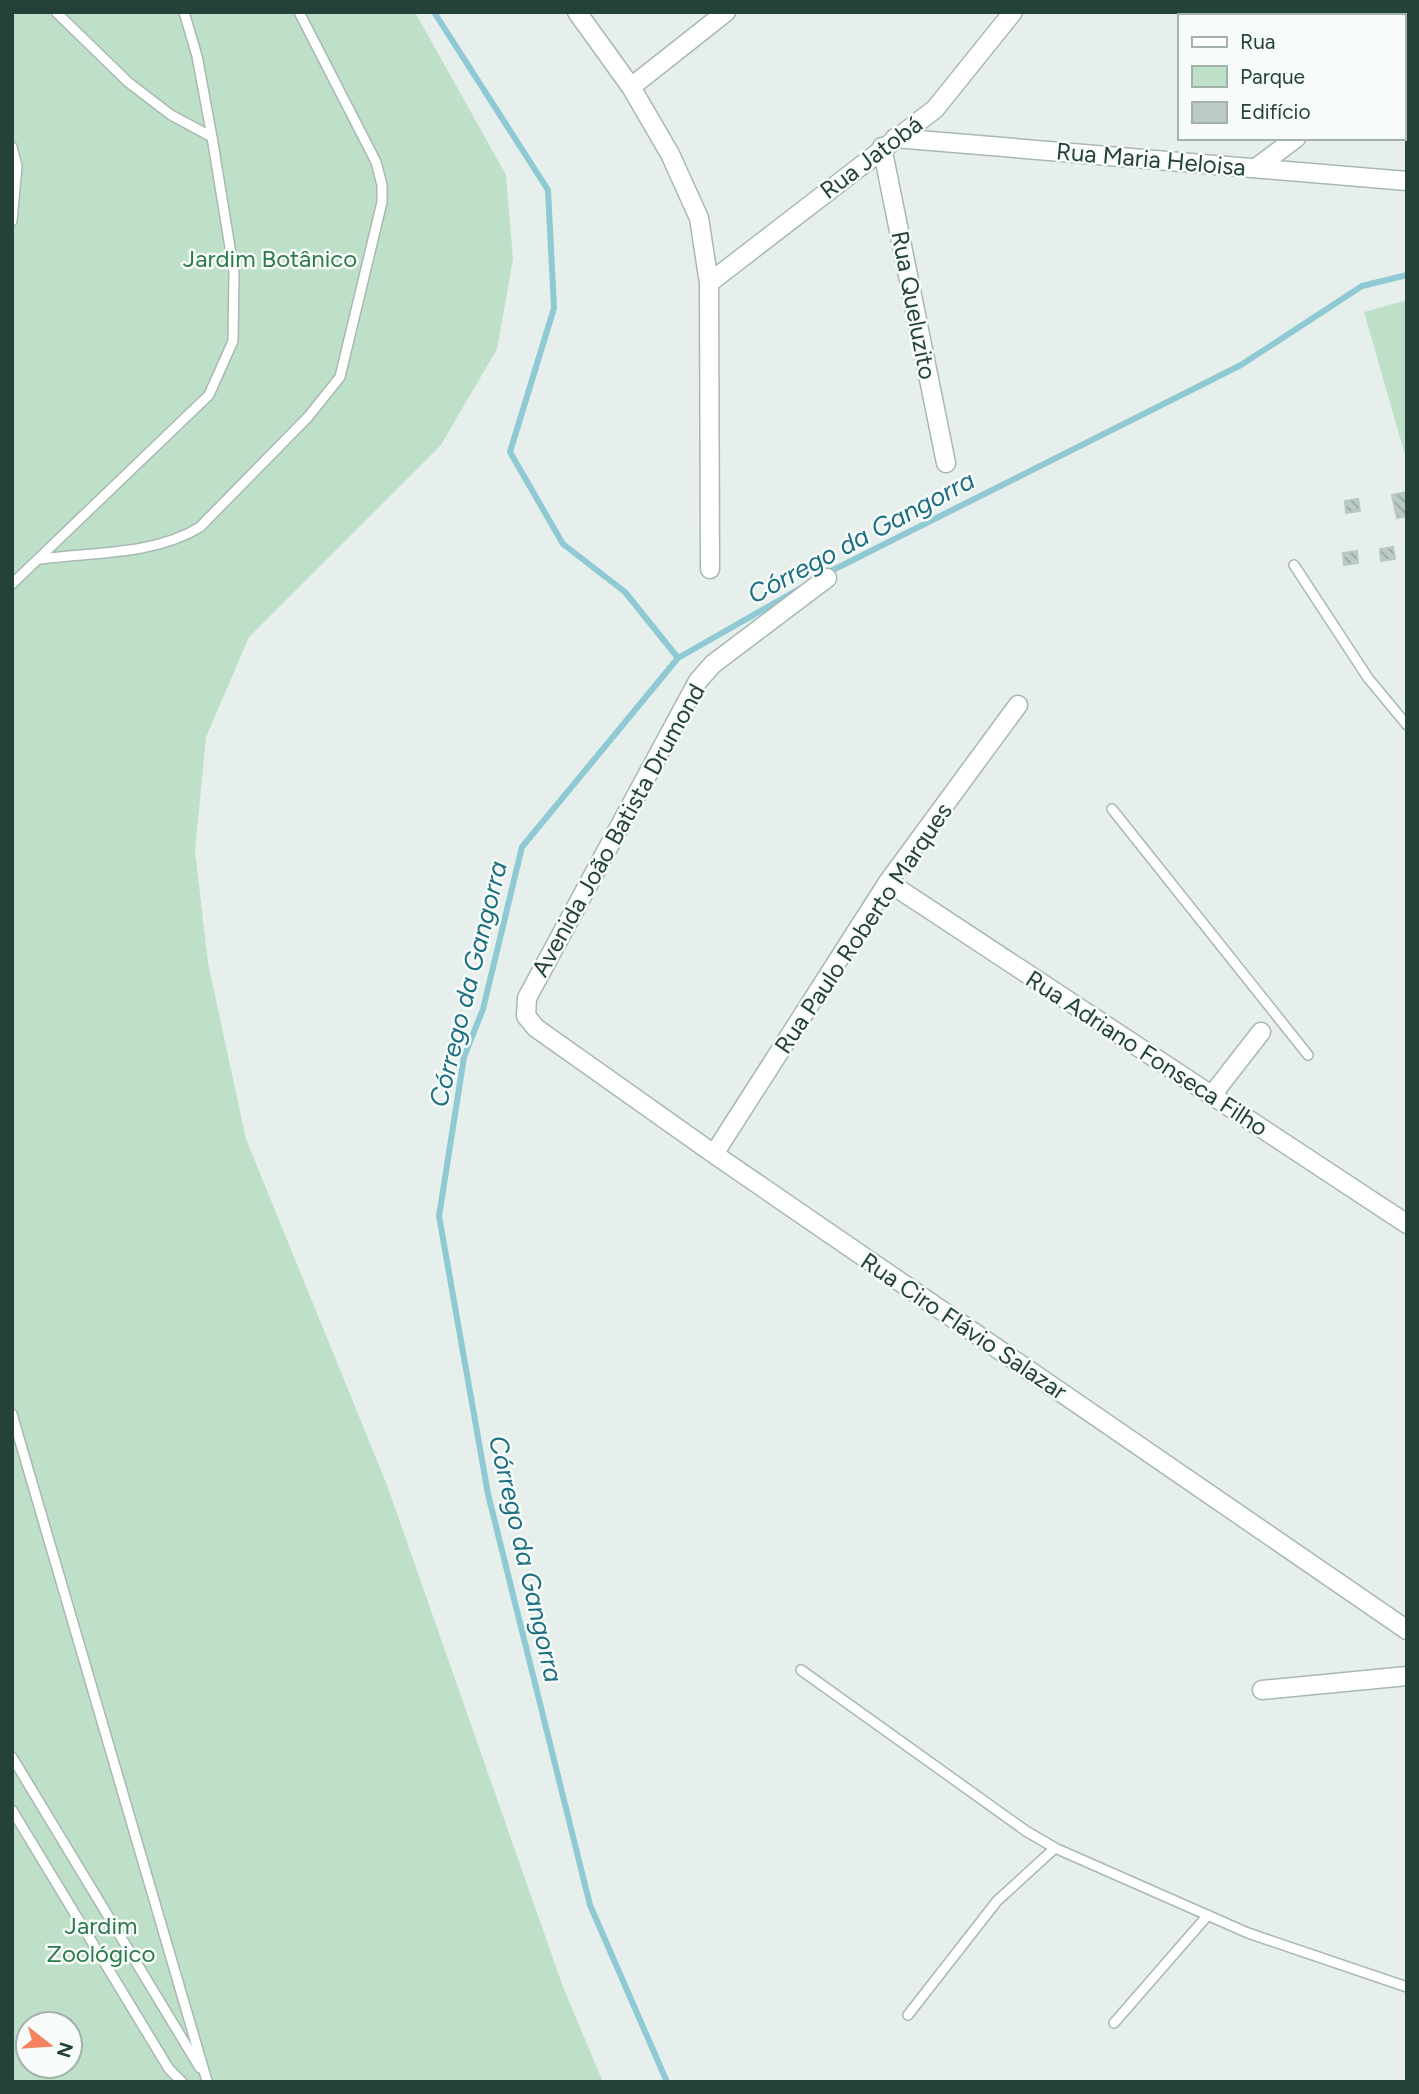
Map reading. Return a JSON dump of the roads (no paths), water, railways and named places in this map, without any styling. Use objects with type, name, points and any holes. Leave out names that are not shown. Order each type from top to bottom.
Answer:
[{"type":"street","points":[[577,12],[631,87],[670,154],[699,218],[709,283],[710,569]]},
{"type":"street","points":[[631,87],[726,12]]},
{"type":"street","name":"Rua Jatobá","points":[[709,283],[888,142],[935,109],[1013,12]]},
{"type":"street","points":[[1255,168],[1293,140]]},
{"type":"street","name":"Rua Maria Heloisa","points":[[888,142],[1407,181]]},
{"type":"street","name":"Rua Queluzito","points":[[888,142],[946,463]]},
{"type":"street","name":"Avenida João Batista Drumond","points":[[526,1016],[527,998],[698,681],[713,664],[827,578]]},
{"type":"street","name":"Rua Paulo Roberto Marques","points":[[714,1154],[888,882],[1017,705]]},
{"type":"street","name":"Rua Adriano Fonseca Filho","points":[[888,882],[1407,1224]]},
{"type":"street","name":"Rua Ciro Flávio Salazar","points":[[526,1016],[536,1028],[714,1154],[1407,1630]]},
{"type":"street","points":[[1212,1095],[1261,1032]]},
{"type":"street","points":[[1262,1690],[1407,1676]]},
{"type":"lane","points":[[56,12],[128,82],[171,115],[212,137]]},
{"type":"lane","points":[[12,584],[209,395],[233,341],[234,272],[197,56],[184,12]]},
{"type":"lane","points":[[41,559],[156,545],[182,538],[200,527],[309,418],[340,377],[377,226],[382,185],[376,162],[299,12]]},
{"type":"lane","points":[[12,147],[17,166],[12,221]]},
{"type":"lane","points":[[1294,565],[1368,678],[1407,725]]},
{"type":"lane","points":[[1112,809],[1308,1055]]},
{"type":"lane","points":[[1261,1032],[1276,1016]]},
{"type":"lane","points":[[12,1413],[208,2082]]},
{"type":"lane","points":[[800,1670],[1026,1831],[1055,1848],[1248,1933],[1407,1987]]},
{"type":"lane","points":[[12,1757],[208,2082]]},
{"type":"lane","points":[[12,1810],[169,2069],[182,2082]]},
{"type":"lane","points":[[908,2015],[997,1901],[1055,1848]]},
{"type":"lane","points":[[1114,2023],[1208,1915]]},
{"type":"waterway","points":[[434,12],[548,190],[554,308],[510,452],[563,544],[625,592],[678,658]]},
{"type":"waterway","name":"Córrego da Gangorra","points":[[825,574],[1241,365],[1362,286],[1407,275]]},
{"type":"waterway","name":"Córrego da Gangorra","points":[[667,2082],[590,1905],[488,1494],[439,1216],[464,1057],[483,1009],[522,847],[678,658],[801,588]]},
{"type":"park label","name":"Jardim Botânico","points":[[270,258]]},
{"type":"park label","name":"Jardim Zoológico","points":[[101,1939]]}]
